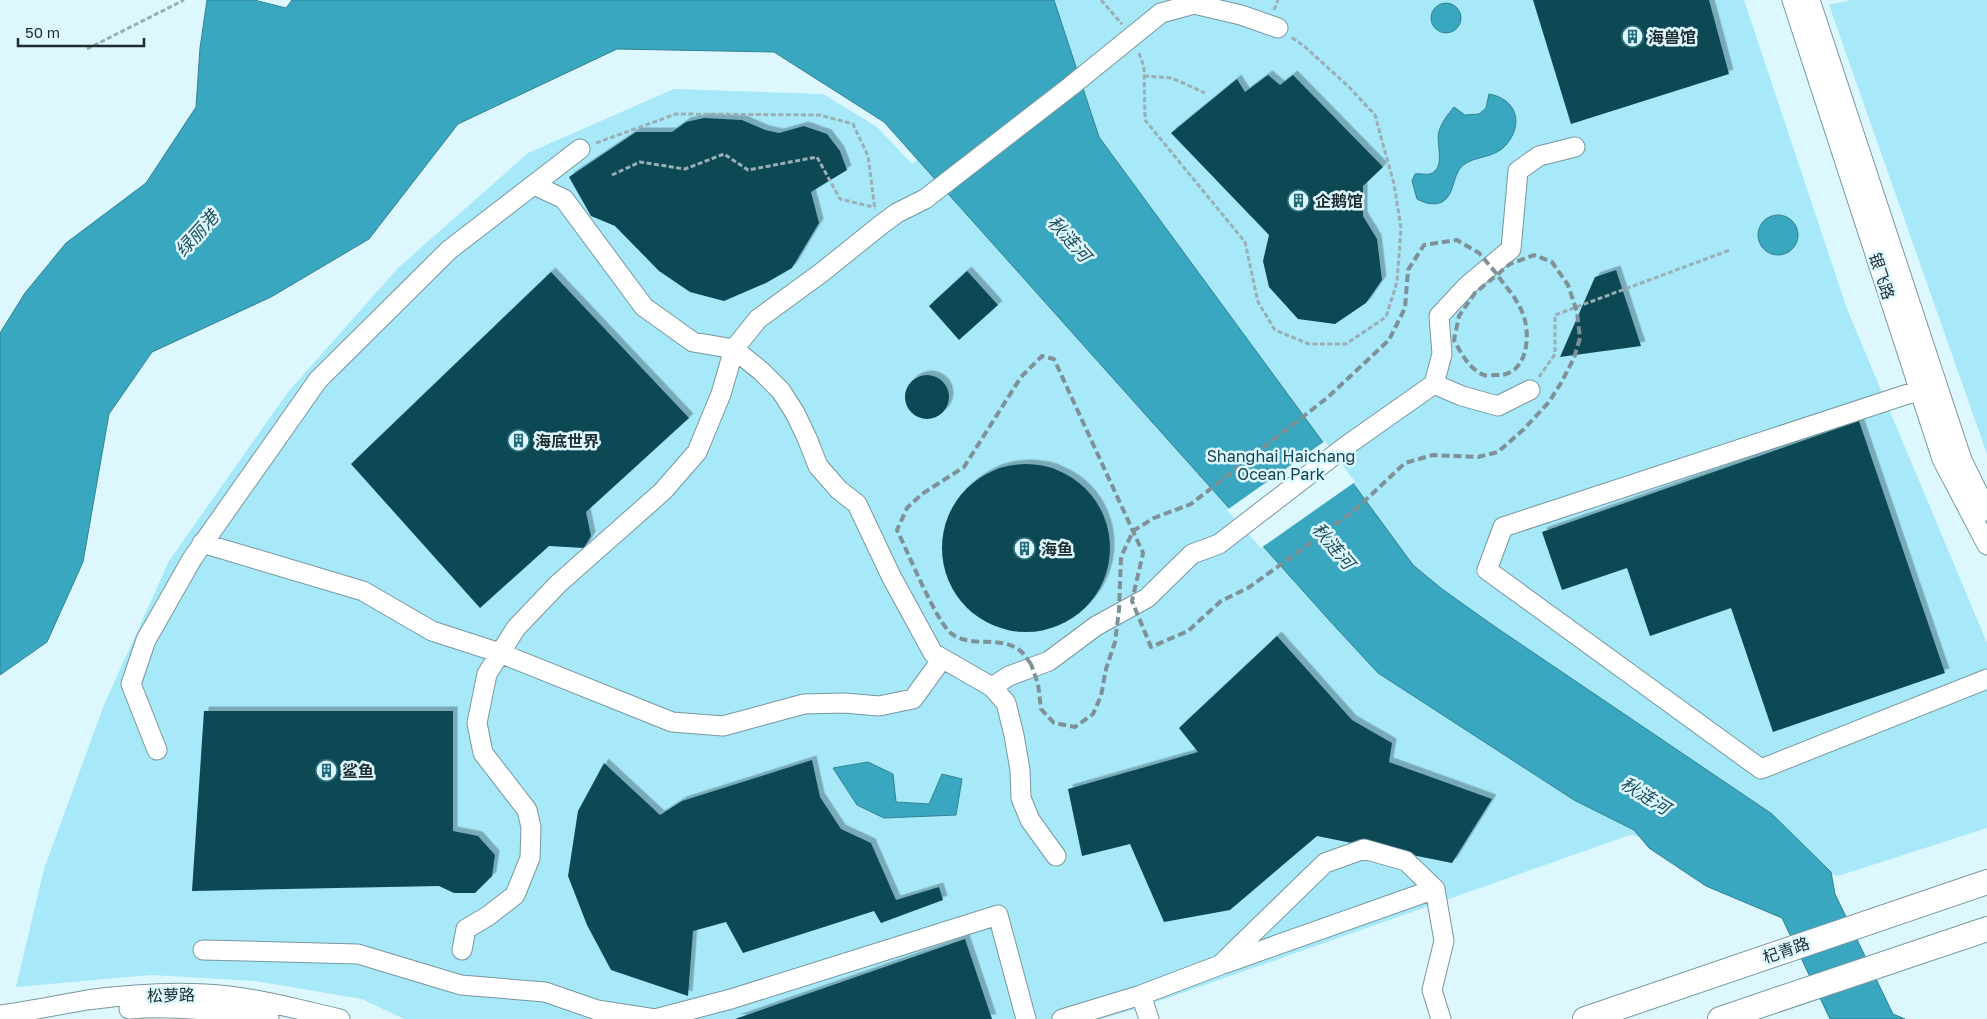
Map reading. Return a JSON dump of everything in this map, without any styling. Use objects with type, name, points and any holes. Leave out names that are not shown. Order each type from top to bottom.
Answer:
[{"type":"main road","name":"杞青路","points":[[1585,1019],[1987,882]]},
{"type":"main road","points":[[1720,1019],[1987,929]]},
{"type":"street","name":"银飞路","points":[[1792,0],[1942,459],[1987,545]]},
{"type":"street","points":[[1810,0],[1962,460],[1987,511]]},
{"type":"street","points":[[462,950],[466,929],[488,916],[515,895],[530,858],[531,827],[526,810],[483,753],[477,723],[487,674],[516,628],[558,584],[663,491],[697,452],[721,394],[734,349],[758,319],[897,213],[925,199],[1071,86],[1132,36],[1158,6],[1194,4],[1241,15],[1278,28]]},
{"type":"street","points":[[992,688],[1009,676],[1049,661],[1096,626],[1147,598],[1192,554],[1219,544],[1346,446],[1434,384],[1442,354],[1439,316],[1467,286],[1511,249],[1518,171],[1539,156],[1575,147]]},
{"type":"street","points":[[157,750],[131,684],[146,640],[202,543],[318,380],[449,250],[580,149]]},
{"type":"street","points":[[534,185],[564,198],[644,307],[693,342],[734,349],[761,370],[780,392],[795,413],[818,466],[839,490],[858,504],[891,576],[933,654],[992,688],[1006,703],[1020,770],[1021,798],[1030,820],[1056,856]]},
{"type":"street","points":[[1434,384],[1462,396],[1498,406],[1530,390]]},
{"type":"street","points":[[1920,390],[1503,527],[1486,570],[1761,769],[1987,679]]},
{"type":"street","points":[[202,543],[363,590],[432,631],[500,653],[672,722],[723,726],[804,704],[844,703],[879,706],[913,699],[942,659]]},
{"type":"street","points":[[1220,965],[1325,862],[1364,849],[1406,861],[1435,889],[1444,941],[1432,990],[1441,1019]]},
{"type":"street","points":[[1062,1019],[1141,995],[1435,889]]},
{"type":"street","points":[[203,950],[358,954],[461,985],[546,992],[597,1010],[655,1019],[730,999],[998,915],[1026,1019]]},
{"type":"street","name":"松萝路","points":[[0,1014],[41,1009],[86,1000],[139,995],[206,994],[266,1001],[340,1019]]},
{"type":"street","points":[[1141,995],[1149,1019]]},
{"type":"street","name":"松萝路","points":[[43,1019],[80,1013],[142,1007],[202,1011],[269,1019]]},
{"type":"path","points":[[87,49],[184,0]]},
{"type":"path","points":[[1101,0],[1132,36],[1144,67],[1145,120],[1245,242],[1258,302],[1275,330],[1308,344],[1346,344],[1386,317],[1397,282],[1401,228],[1394,184],[1375,115],[1348,86],[1304,46],[1278,28]]},
{"type":"path","points":[[1144,76],[1172,78],[1205,93]]},
{"type":"path","points":[[580,149],[676,114],[820,115],[853,124],[868,156],[873,207],[882,224]]},
{"type":"path","points":[[612,176],[640,162],[685,168],[724,154],[748,170],[817,157],[840,199],[873,207]]},
{"type":"path","points":[[1530,390],[1555,354],[1555,315],[1730,250]]},
{"type":"green space","name":"Shanghai Haichang Ocean Park","points":[[1033,0],[1744,0],[1847,309],[1987,643],[1987,828],[1838,876],[1630,835],[1142,1007],[1101,1019],[404,1019],[362,999],[256,981],[151,975],[16,987],[44,869],[104,705],[169,561],[288,392],[398,268],[528,153],[674,89],[823,94],[877,127],[912,164],[1045,56]]},
{"type":"green space","points":[[1851,0],[1987,0],[1987,454],[1829,5]]},
{"type":"water","points":[[207,0],[254,0],[286,8],[292,0],[1054,0],[1099,137],[1413,565],[1442,589],[1494,626],[1772,814],[1831,872],[1835,894],[1893,1014],[1905,1019],[1830,1019],[1782,918],[1706,886],[1649,848],[1634,830],[1574,800],[1378,673],[884,122],[774,52],[617,49],[458,124],[369,239],[271,297],[152,352],[109,414],[83,562],[47,642],[0,675],[0,333],[25,293],[66,243],[146,183],[196,107],[200,48]]},
{"type":"water","points":[[1446,3],[1457,7],[1461,18],[1457,29],[1446,33],[1435,29],[1431,18],[1435,7]]},
{"type":"water","points":[[1489,94],[1506,101],[1515,114],[1515,129],[1512,137],[1496,153],[1473,160],[1462,166],[1456,175],[1449,195],[1442,202],[1429,204],[1417,199],[1412,181],[1415,174],[1430,174],[1438,166],[1438,136],[1445,118],[1454,107],[1465,115],[1479,114],[1486,108]]},
{"type":"water","points":[[1782,215],[1789,218],[1795,224],[1798,235],[1797,243],[1789,252],[1782,255],[1774,255],[1767,252],[1759,243],[1758,231],[1761,224],[1770,216]]},
{"type":"water","points":[[868,762],[893,774],[896,802],[929,804],[942,774],[962,779],[956,815],[884,818],[857,805],[833,768]]},
{"type":"pier","points":[[1325,441],[1355,482],[1261,548],[1227,510]]},
{"type":"building","name":"海兽馆","points":[[1533,0],[1709,0],[1729,74],[1571,124]]},
{"type":"building","name":"企鹅馆","points":[[1268,75],[1280,85],[1293,75],[1383,167],[1363,186],[1363,216],[1377,239],[1382,280],[1366,303],[1335,324],[1298,319],[1269,287],[1263,261],[1269,235],[1171,133],[1237,79],[1245,92]]},
{"type":"building","points":[[704,118],[742,120],[765,130],[779,133],[804,126],[827,134],[840,151],[847,170],[811,192],[819,223],[792,268],[766,283],[724,301],[690,292],[659,271],[615,226],[591,216],[569,177],[636,132],[672,132],[686,122]]},
{"type":"building","points":[[1616,270],[1641,346],[1560,357],[1595,277]]},
{"type":"building","points":[[967,271],[998,305],[959,340],[929,306]]},
{"type":"building","name":"海底世界","points":[[551,272],[689,418],[586,512],[591,536],[584,548],[549,546],[480,608],[351,464]]},
{"type":"building","points":[[927,375],[939,379],[945,385],[949,397],[945,409],[939,415],[927,419],[915,415],[909,409],[905,397],[909,385],[915,379]]},
{"type":"building","points":[[1859,421],[1945,673],[1773,732],[1731,608],[1650,636],[1627,568],[1562,590],[1542,532]]},
{"type":"building","name":"海鱼","points":[[1034,464],[1058,470],[1086,488],[1096,501],[1107,523],[1110,548],[1107,573],[1096,595],[1086,608],[1073,618],[1051,629],[1018,632],[1001,629],[986,622],[972,613],[961,602],[945,573],[942,540],[945,523],[952,508],[961,494],[972,483],[1001,467]]},
{"type":"building","points":[[1277,636],[1352,720],[1392,743],[1389,762],[1492,799],[1452,863],[1317,836],[1230,910],[1164,922],[1130,844],[1082,856],[1068,789],[1198,752],[1179,728]]},
{"type":"building","name":"鲨鱼","points":[[204,711],[453,711],[453,831],[478,836],[495,855],[492,876],[475,893],[454,893],[439,886],[192,891]]},
{"type":"building","points":[[812,760],[820,797],[841,829],[871,843],[896,900],[939,887],[943,900],[881,923],[874,911],[743,953],[726,922],[693,931],[688,996],[611,970],[587,925],[568,876],[578,811],[604,763],[660,815],[682,801]]},
{"type":"building","points":[[965,939],[992,1019],[735,1019]]},
{"type":"railway","points":[[1031,664],[1022,652],[1011,645],[968,640],[952,634],[938,616],[897,530],[907,508],[922,494],[964,467],[1021,377],[1042,356],[1054,359],[1143,553],[1132,601],[1151,647],[1188,631],[1221,601],[1248,588],[1294,555],[1356,509],[1405,463],[1433,455],[1478,457],[1498,452],[1524,429],[1549,402],[1561,383],[1574,358],[1580,338],[1577,312],[1568,285],[1552,262],[1534,255],[1510,264],[1475,293],[1459,316],[1454,340],[1470,365],[1485,375],[1506,374],[1514,370],[1520,363],[1524,355],[1527,336],[1522,311],[1512,295],[1497,275],[1496,273],[1479,253],[1457,240],[1424,245],[1408,270],[1405,308],[1389,340],[1327,398],[1191,504],[1154,518],[1133,531],[1121,557],[1119,610],[1115,642],[1106,669],[1101,696],[1093,714],[1075,727],[1054,723],[1041,709],[1038,684],[1031,664]]},
{"type":"place","name":"海兽馆","points":[[1632,37]]},
{"type":"place","name":"企鹅馆","points":[[1299,201]]},
{"type":"place","name":"海底世界","points":[[519,441]]},
{"type":"place","name":"海鱼","points":[[1025,549]]},
{"type":"place","name":"鲨鱼","points":[[326,771]]},
{"type":"water label","name":"绿丽港","points":[[197,234]]},
{"type":"water label","name":"秋涟河","points":[[1069,239]]},
{"type":"water label","name":"秋涟河","points":[[1333,546]]},
{"type":"water label","name":"秋涟河","points":[[1645,796]]}]
